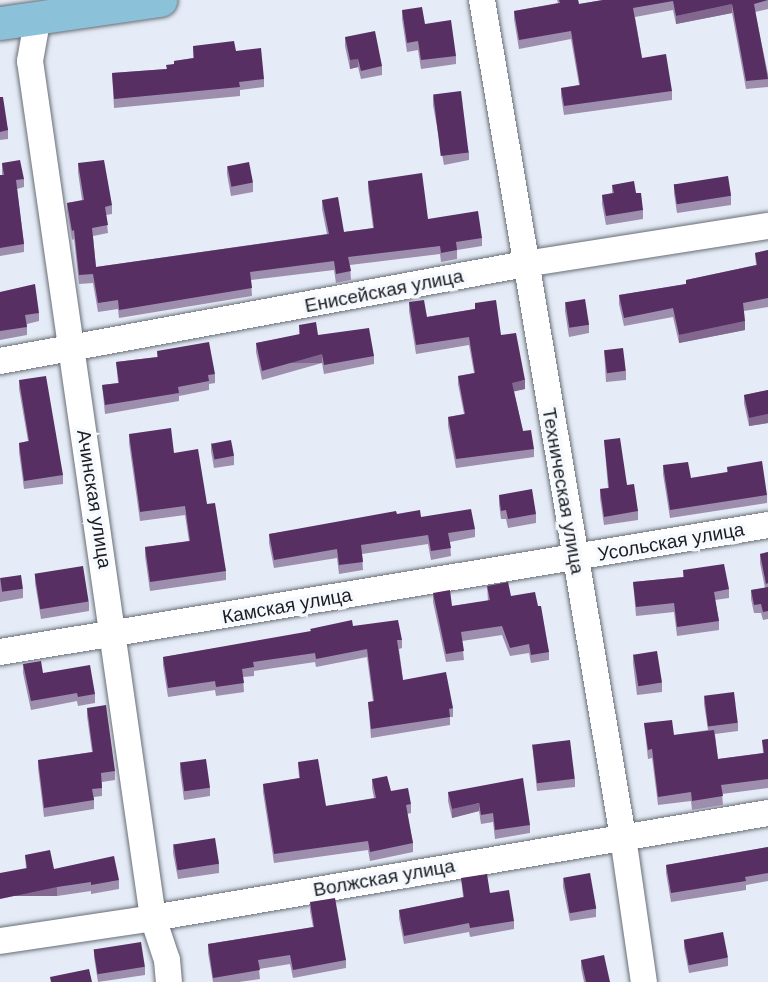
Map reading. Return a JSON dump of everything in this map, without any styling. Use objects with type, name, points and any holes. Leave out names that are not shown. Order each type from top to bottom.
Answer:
[{"type":"main road","points":[[0,23],[160,0]]},
{"type":"street","name":"Техническая улица","points":[[482,0],[623,837],[644,982]]},
{"type":"street","name":"Ачинская улица","points":[[38,16],[30,61],[153,918],[167,960],[169,982]]},
{"type":"street","name":"Енисейская улица","points":[[0,361],[525,264],[768,226]]},
{"type":"street","name":"Усольская улица","points":[[575,558],[768,525]]},
{"type":"street","name":"Камская улица","points":[[0,652],[575,558]]},
{"type":"street","name":"Волжская улица","points":[[0,942],[768,813]]},
{"type":"building","points":[[559,0],[578,0],[579,4],[603,0],[768,0],[754,4],[768,79],[746,81],[732,4],[676,16],[673,1],[633,8],[642,58],[666,54],[672,91],[564,106],[561,88],[580,85],[571,31],[519,40],[514,11],[560,3]]},
{"type":"building","points":[[422,7],[425,24],[451,20],[456,56],[421,60],[418,41],[407,43],[402,10]]},
{"type":"building","points":[[375,31],[382,66],[361,71],[358,59],[350,60],[345,37]]},
{"type":"building","points":[[234,41],[236,51],[261,48],[264,79],[239,82],[240,87],[114,99],[112,73],[167,69],[166,65],[174,64],[174,61],[194,58],[193,46]]},
{"type":"building","points":[[461,91],[469,153],[441,156],[433,94]]},
{"type":"building","points":[[0,97],[3,97],[8,130],[0,132]]},
{"type":"building","points":[[20,160],[24,179],[16,180],[24,244],[0,248],[0,175],[4,175],[2,163]]},
{"type":"building","points":[[104,160],[112,205],[105,207],[108,225],[92,228],[96,267],[329,234],[322,200],[338,197],[344,232],[374,228],[368,181],[422,173],[428,219],[478,211],[482,238],[456,242],[457,250],[441,253],[440,246],[348,257],[351,271],[336,274],[334,261],[250,272],[252,288],[119,310],[118,300],[98,303],[93,274],[79,275],[74,230],[72,231],[67,203],[84,200],[78,163]]},
{"type":"building","points":[[249,162],[253,183],[231,187],[227,166]]},
{"type":"building","points":[[728,176],[731,196],[677,204],[674,185]]},
{"type":"building","points":[[634,181],[636,193],[641,193],[643,210],[606,216],[602,195],[614,193],[612,185]]},
{"type":"building","points":[[768,250],[768,298],[743,303],[745,321],[679,335],[673,308],[624,318],[619,295],[686,284],[686,280],[757,265],[755,253]]},
{"type":"building","points":[[35,284],[39,313],[25,315],[27,327],[0,331],[0,292]]},
{"type":"building","points":[[585,299],[589,325],[569,328],[565,302]]},
{"type":"building","points":[[424,300],[427,317],[475,309],[475,303],[496,300],[501,335],[516,333],[525,380],[512,383],[523,431],[531,430],[534,449],[456,459],[448,417],[465,414],[458,376],[475,373],[469,337],[416,345],[409,302]]},
{"type":"building","points":[[316,322],[318,335],[369,328],[374,356],[324,365],[322,354],[262,371],[256,343],[300,334],[299,325]]},
{"type":"building","points":[[209,342],[215,374],[208,375],[209,381],[178,387],[179,393],[105,405],[102,385],[119,383],[116,362],[158,357],[157,351]]},
{"type":"building","points":[[623,348],[626,371],[607,373],[604,350]]},
{"type":"building","points":[[46,376],[63,475],[24,481],[19,443],[29,441],[19,380]]},
{"type":"building","points":[[768,390],[768,414],[749,418],[744,395]]},
{"type":"building","points":[[171,428],[174,453],[198,449],[207,504],[215,503],[226,571],[150,582],[145,547],[190,541],[185,506],[140,512],[129,434]]},
{"type":"building","points":[[620,438],[627,485],[634,484],[638,511],[604,517],[600,489],[609,488],[604,440]]},
{"type":"building","points":[[231,440],[234,456],[214,460],[211,444]]},
{"type":"building","points":[[762,461],[767,495],[670,510],[663,465],[688,462],[691,478],[728,472],[727,467]]},
{"type":"building","points":[[532,489],[536,514],[508,519],[506,510],[501,511],[499,495]]},
{"type":"building","points":[[471,509],[475,529],[448,533],[451,548],[431,551],[428,535],[361,545],[363,562],[339,565],[337,549],[274,560],[269,534],[396,511],[397,514],[420,510],[421,517]]},
{"type":"building","points":[[768,552],[768,583],[766,584],[760,554]]},
{"type":"building","points":[[724,564],[729,589],[714,592],[719,621],[677,627],[674,603],[636,607],[633,582],[684,577],[683,570]]},
{"type":"building","points":[[83,566],[89,602],[40,609],[35,574]]},
{"type":"building","points":[[21,575],[23,589],[2,592],[0,578]]},
{"type":"building","points":[[508,582],[511,596],[535,592],[538,606],[541,606],[549,652],[531,655],[529,644],[510,648],[502,626],[461,632],[464,651],[446,654],[433,593],[450,590],[452,606],[490,600],[487,586]]},
{"type":"building","points":[[768,587],[768,611],[763,612],[761,604],[754,605],[751,590]]},
{"type":"building","points":[[352,620],[353,626],[398,620],[402,640],[397,640],[403,680],[446,672],[453,708],[449,709],[450,717],[371,729],[368,702],[374,701],[367,649],[316,659],[315,653],[253,662],[254,667],[242,669],[244,683],[216,687],[215,681],[168,688],[163,657],[311,631],[310,629]]},
{"type":"building","points":[[657,651],[662,683],[638,686],[633,655]]},
{"type":"building","points":[[41,661],[43,673],[90,665],[95,694],[78,697],[77,693],[31,701],[23,664]]},
{"type":"building","points":[[734,692],[738,723],[708,726],[704,696]]},
{"type":"building","points":[[106,705],[115,771],[101,773],[102,788],[92,789],[94,800],[44,808],[38,760],[93,752],[87,708]]},
{"type":"building","points":[[672,720],[674,735],[714,730],[718,759],[764,753],[762,740],[768,739],[768,779],[721,785],[723,796],[692,801],[691,792],[658,797],[652,749],[648,750],[644,723]]},
{"type":"building","points":[[570,740],[575,779],[537,783],[532,745]]},
{"type":"building","points":[[206,759],[210,788],[184,791],[180,763]]},
{"type":"building","points":[[318,759],[326,806],[376,798],[372,779],[387,776],[391,791],[408,788],[411,804],[406,805],[413,843],[370,852],[368,841],[274,854],[263,784],[300,778],[298,762]]},
{"type":"building","points":[[523,778],[530,825],[495,830],[493,813],[481,815],[479,803],[452,809],[448,792]]},
{"type":"building","points":[[215,838],[219,864],[178,870],[174,845]]},
{"type":"building","points":[[768,847],[768,873],[745,877],[746,881],[671,893],[666,865]]},
{"type":"building","points":[[50,850],[54,869],[114,856],[119,880],[57,887],[0,899],[0,873],[27,868],[25,855]]},
{"type":"building","points":[[590,873],[596,908],[570,913],[563,878]]},
{"type":"building","points":[[487,874],[490,893],[509,890],[514,921],[470,928],[469,923],[404,936],[399,910],[464,897],[461,878]]},
{"type":"building","points":[[335,898],[346,960],[293,970],[290,955],[258,960],[260,970],[213,978],[208,944],[314,927],[310,902]]},
{"type":"building","points":[[723,932],[728,958],[689,965],[684,940]]},
{"type":"building","points":[[141,942],[145,967],[98,974],[94,950]]},
{"type":"building","points":[[604,955],[610,982],[586,982],[581,960]]},
{"type":"building","points":[[89,969],[92,982],[51,982],[50,977]]}]
